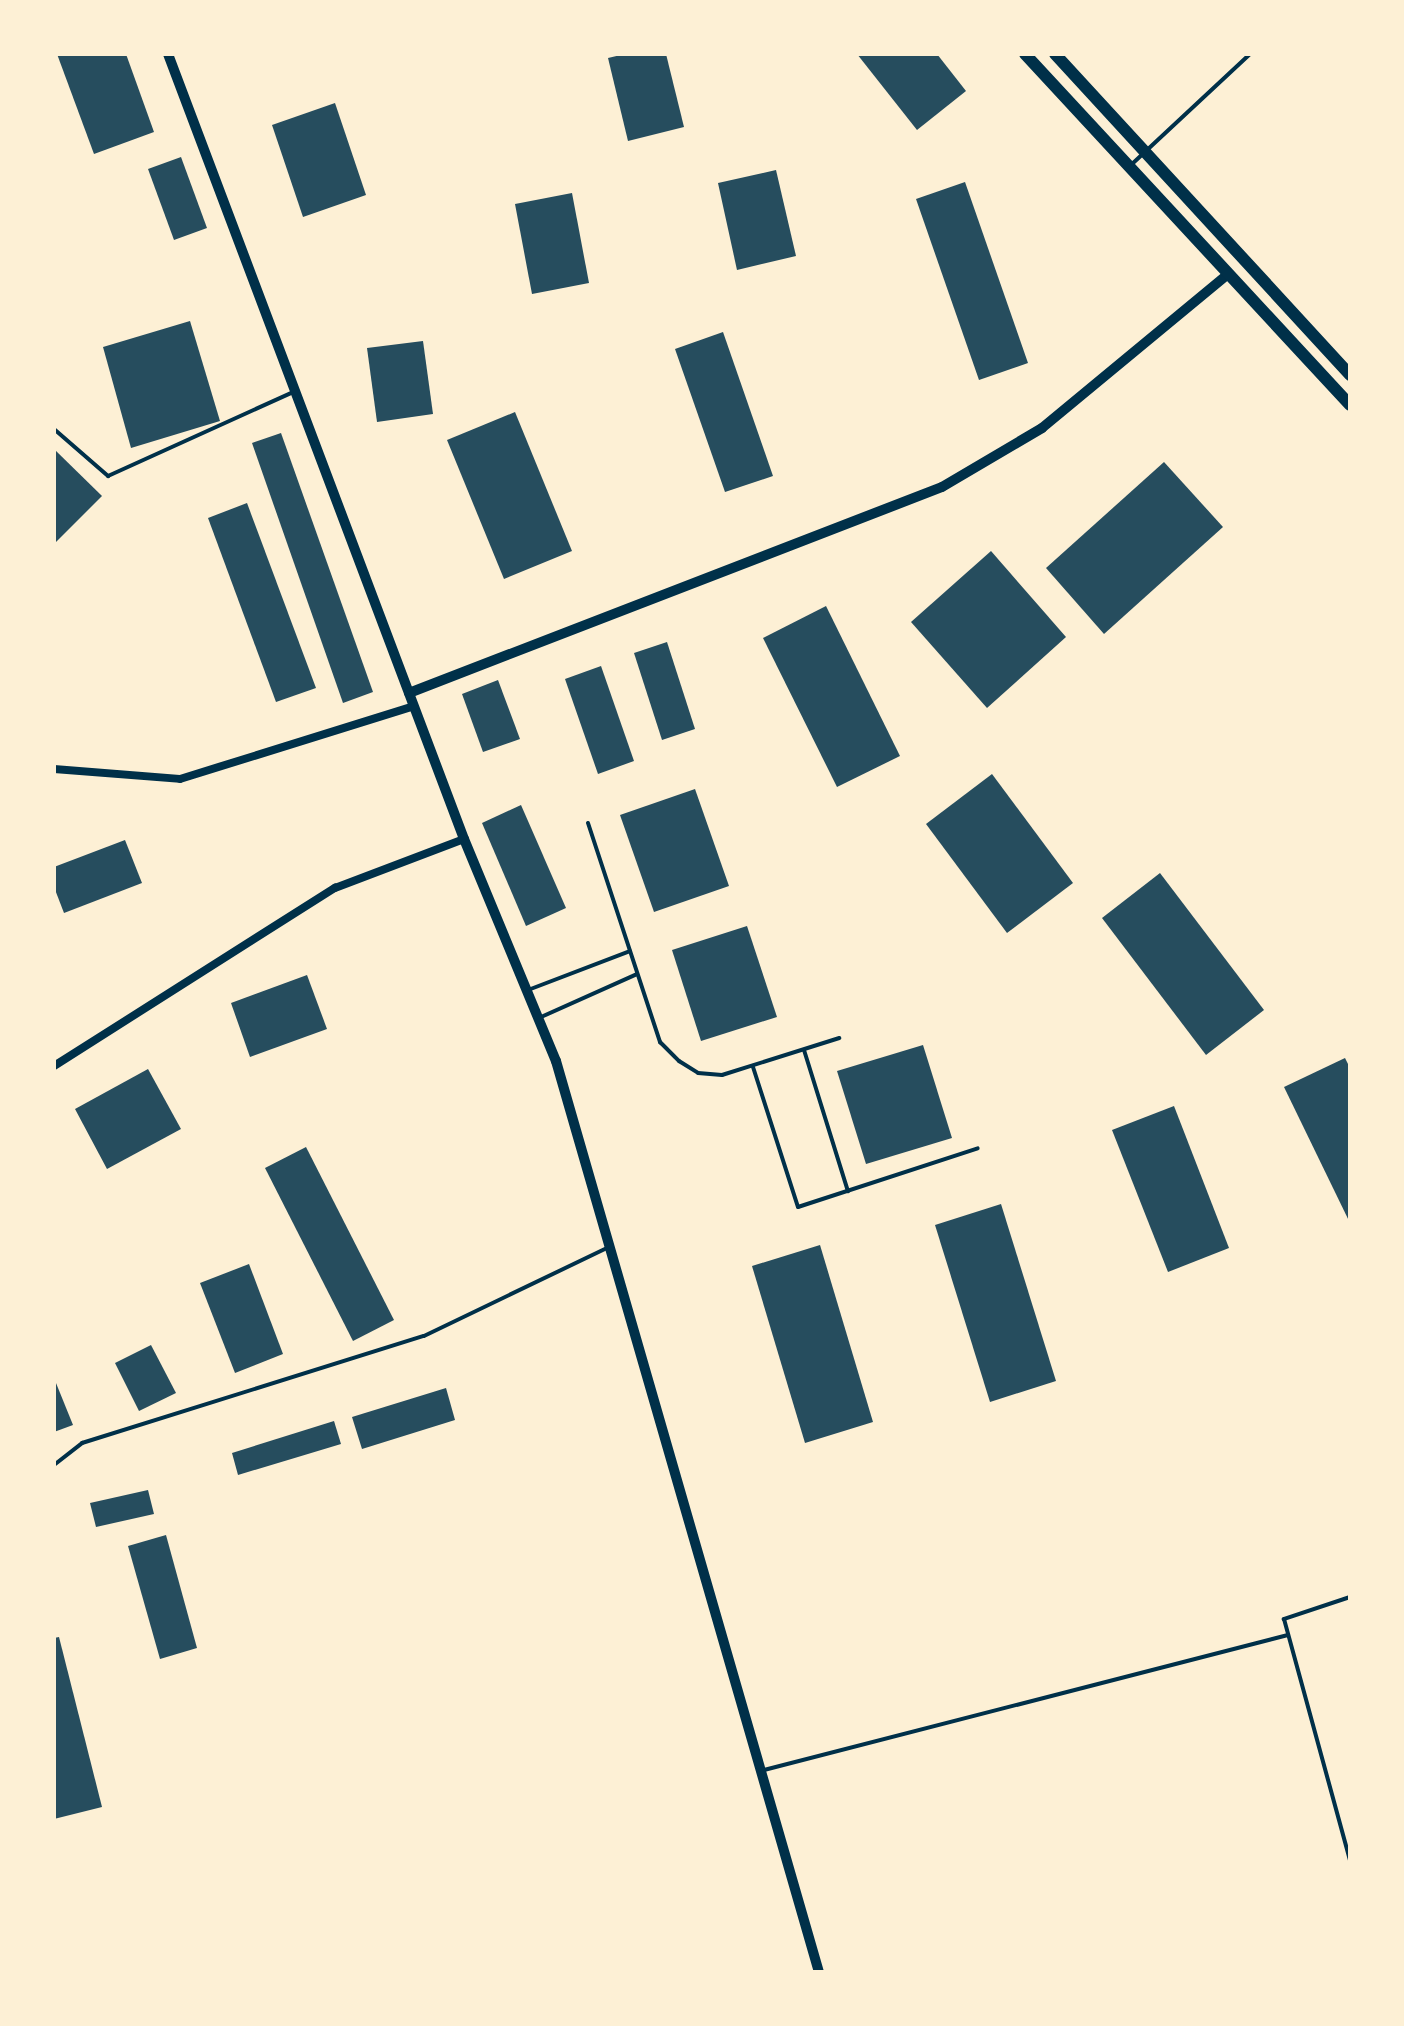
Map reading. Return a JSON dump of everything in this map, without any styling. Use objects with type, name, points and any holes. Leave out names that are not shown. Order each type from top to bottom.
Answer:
[{"type":"main road","points":[[1025,54],[1127,168],[1350,405]]},
{"type":"main road","points":[[1055,54],[1143,154],[1350,375]]},
{"type":"street","points":[[168,54],[464,839],[539,1018],[609,1247],[819,1972]]},
{"type":"street","points":[[409,693],[942,487],[1042,428],[1227,275]]},
{"type":"street","points":[[54,769],[180,779],[414,706]]},
{"type":"street","points":[[54,1066],[335,888],[464,839]]},
{"type":"lane","points":[[1127,168],[1250,54]]},
{"type":"lane","points":[[54,429],[108,476],[295,391]]},
{"type":"lane","points":[[588,823],[660,1042],[679,1061],[698,1073],[722,1075],[839,1038]]},
{"type":"lane","points":[[528,990],[630,951]]},
{"type":"lane","points":[[539,1018],[637,974]]},
{"type":"lane","points":[[804,1050],[848,1191]]},
{"type":"lane","points":[[753,1067],[798,1207],[978,1148]]},
{"type":"lane","points":[[54,1465],[82,1443],[424,1336],[609,1247]]},
{"type":"lane","points":[[1350,1597],[1284,1619],[1350,1861]]},
{"type":"lane","points":[[761,1771],[1288,1635]]},
{"type":"building","points":[[57,54],[126,54],[154,132],[94,154]]},
{"type":"building","points":[[625,54],[666,54],[684,127],[628,141],[608,58]]},
{"type":"building","points":[[857,54],[937,54],[966,91],[917,130]]},
{"type":"building","points":[[335,103],[366,195],[303,217],[272,125]]},
{"type":"building","points":[[181,157],[207,228],[174,240],[148,169]]},
{"type":"building","points":[[776,170],[796,256],[737,270],[718,183]]},
{"type":"building","points":[[965,182],[1028,363],[979,380],[916,199]]},
{"type":"building","points":[[572,193],[589,283],[532,294],[515,204]]},
{"type":"building","points":[[190,321],[220,421],[131,448],[103,347]]},
{"type":"building","points":[[723,332],[773,476],[725,492],[675,349]]},
{"type":"building","points":[[423,341],[433,414],[377,422],[367,348]]},
{"type":"building","points":[[515,412],[572,551],[504,579],[447,440]]},
{"type":"building","points":[[281,433],[373,692],[343,703],[252,443]]},
{"type":"building","points":[[54,449],[102,496],[54,544]]},
{"type":"building","points":[[1164,462],[1223,527],[1104,634],[1046,568]]},
{"type":"building","points":[[247,503],[316,688],[276,702],[208,518]]},
{"type":"building","points":[[991,551],[1066,637],[987,708],[911,622]]},
{"type":"building","points":[[826,606],[900,756],[837,787],[763,638]]},
{"type":"building","points":[[667,642],[695,729],[662,740],[634,653]]},
{"type":"building","points":[[601,666],[634,761],[598,774],[565,679]]},
{"type":"building","points":[[498,680],[520,739],[483,752],[462,694]]},
{"type":"building","points":[[992,774],[1073,883],[1007,933],[926,824]]},
{"type":"building","points":[[695,789],[729,886],[654,912],[620,815]]},
{"type":"building","points":[[521,805],[566,908],[526,926],[482,823]]},
{"type":"building","points":[[125,840],[142,883],[64,913],[54,887],[54,867]]},
{"type":"building","points":[[1160,873],[1264,1010],[1206,1055],[1102,918]]},
{"type":"building","points":[[747,926],[777,1017],[701,1041],[672,950]]},
{"type":"building","points":[[307,975],[327,1029],[250,1057],[231,1003]]},
{"type":"building","points":[[923,1045],[952,1138],[866,1164],[837,1071]]},
{"type":"building","points":[[1345,1058],[1350,1068],[1350,1223],[1284,1087]]},
{"type":"building","points":[[148,1069],[181,1129],[107,1169],[75,1109]]},
{"type":"building","points":[[1174,1106],[1229,1248],[1168,1272],[1112,1130]]},
{"type":"building","points":[[306,1147],[394,1320],[353,1341],[265,1168]]},
{"type":"building","points":[[1001,1204],[1056,1381],[990,1402],[935,1225]]},
{"type":"building","points":[[820,1245],[873,1422],[805,1443],[752,1266]]},
{"type":"building","points":[[249,1264],[283,1354],[235,1373],[200,1283]]},
{"type":"building","points":[[151,1345],[176,1393],[139,1411],[115,1363]]},
{"type":"building","points":[[54,1384],[73,1425],[54,1432]]},
{"type":"building","points":[[446,1388],[455,1420],[362,1449],[352,1417]]},
{"type":"building","points":[[334,1421],[341,1444],[238,1475],[232,1453]]},
{"type":"building","points":[[148,1490],[154,1514],[96,1527],[90,1503]]},
{"type":"building","points":[[166,1535],[197,1648],[160,1659],[128,1546]]},
{"type":"building","points":[[59,1637],[102,1807],[54,1819],[54,1638]]}]
